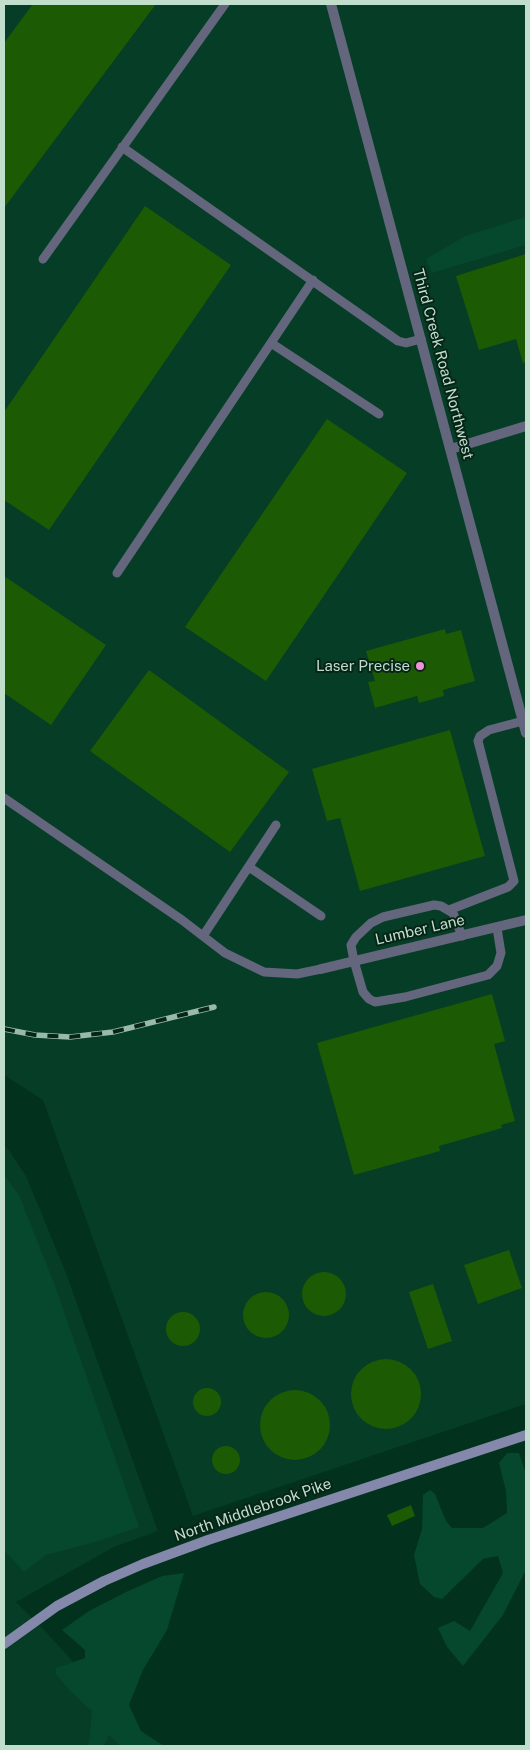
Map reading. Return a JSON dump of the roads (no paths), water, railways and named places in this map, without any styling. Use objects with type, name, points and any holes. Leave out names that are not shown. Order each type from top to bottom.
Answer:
[{"type":"main road","name":"North Middlebrook Pike","points":[[4,1644],[57,1606],[104,1581],[143,1564],[208,1540],[526,1435]]},
{"type":"street","name":"Third Creek Road Northwest","points":[[331,4],[526,733]]},
{"type":"street","points":[[451,449],[526,426]]},
{"type":"street","name":"Lumber Lane","points":[[321,969],[526,920]]},
{"type":"lane","points":[[43,259],[225,4]]},
{"type":"lane","points":[[122,147],[398,341],[406,343],[421,339]]},
{"type":"lane","points":[[117,572],[313,280]]},
{"type":"lane","points":[[271,343],[379,414]]},
{"type":"lane","points":[[448,910],[508,887],[514,881],[478,741],[480,736],[489,730],[523,721]]},
{"type":"lane","points":[[4,798],[225,953],[264,972],[297,974],[321,969]]},
{"type":"lane","points":[[203,936],[276,825]]},
{"type":"lane","points":[[249,867],[321,916]]},
{"type":"lane","points":[[462,936],[456,919],[448,910],[441,906],[434,905],[383,917],[371,923],[356,937],[351,945],[364,992],[369,999],[375,1002],[404,997],[488,975],[498,966],[501,953],[497,928]]},
{"type":"railway","points":[[4,1029],[35,1035],[70,1037],[113,1032],[214,1007]]},
{"type":"place","name":"Laser Precise","points":[[420,666]]}]
